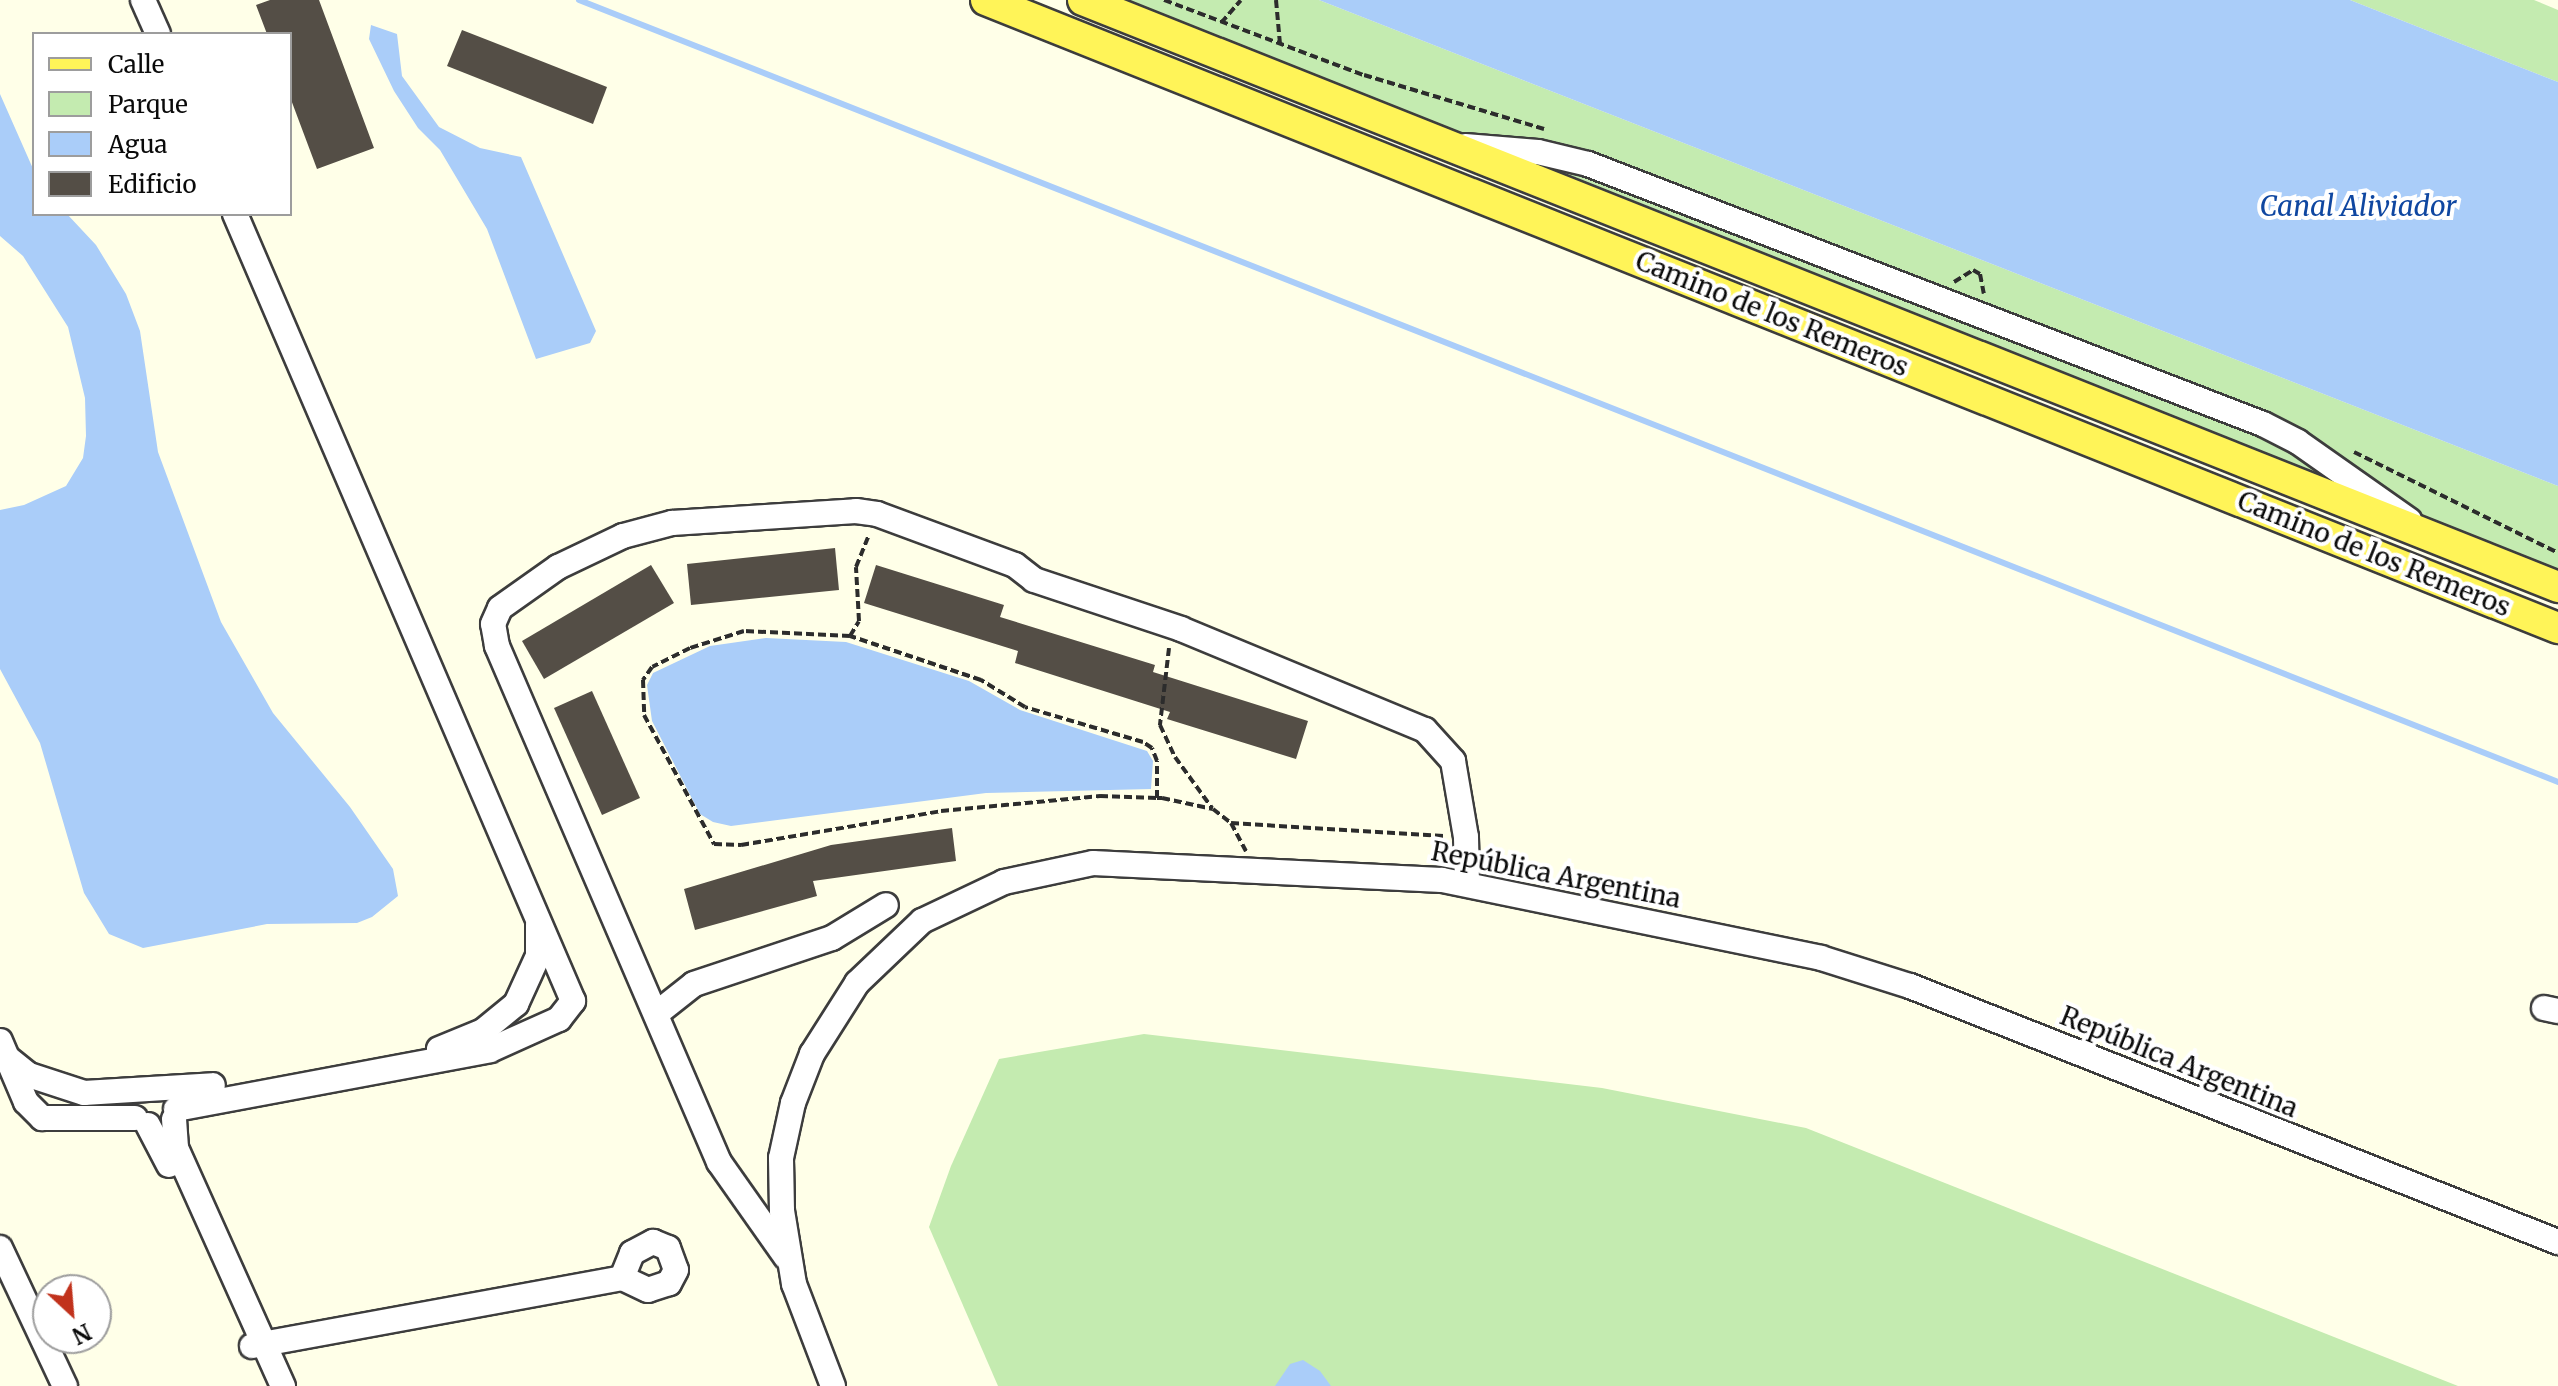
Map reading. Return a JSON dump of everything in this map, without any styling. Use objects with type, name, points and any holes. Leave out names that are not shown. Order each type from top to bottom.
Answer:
[{"type":"main road","name":"Camino de los Remeros","points":[[986,0],[2558,628]]},
{"type":"main road","name":"Camino de los Remeros","points":[[1083,0],[2558,587]]},
{"type":"street","points":[[143,0],[157,32]]},
{"type":"street","points":[[1448,145],[1538,152],[1588,164],[2263,424],[2298,442],[2434,538]]},
{"type":"street","points":[[4,1050],[29,1075],[55,1086],[84,1093],[136,1093],[173,1106],[490,1050],[559,1019],[569,1011],[570,986],[236,216]]},
{"type":"street","points":[[789,1260],[719,1162],[525,715],[493,624],[508,599],[623,536],[672,523],[856,511],[877,514],[1015,565],[1034,580],[1172,626],[1425,730],[1453,761],[1466,837],[1467,883]]},
{"type":"street","name":"República Argentina","points":[[833,1386],[789,1260],[781,1158],[793,1103],[832,1018],[887,949],[948,905],[1044,872],[1093,863],[1467,883],[1744,939],[1910,986],[2558,1242]]},
{"type":"street","points":[[656,1014],[694,984],[832,938],[886,905]]},
{"type":"street","points":[[4,1050],[26,1102],[42,1118],[142,1122],[173,1106],[453,1045],[483,1031],[516,1004],[533,972],[540,941],[536,911]]},
{"type":"street","points":[[136,1093],[130,1105],[142,1122],[258,1345],[283,1386]]},
{"type":"street","points":[[173,1106],[176,1148],[258,1345],[270,1386]]},
{"type":"street","points":[[0,1248],[65,1386]]},
{"type":"street","points":[[258,1345],[622,1278]]},
{"type":"path","points":[[1221,23],[1241,0]]},
{"type":"path","points":[[1276,0],[1280,45]]},
{"type":"path","points":[[1952,283],[1973,270],[1980,274],[1984,296]]},
{"type":"path","points":[[850,636],[859,621],[856,567],[877,514]]},
{"type":"path","points":[[1172,626],[1160,725],[1175,757],[1213,809],[1231,823],[1249,869]]},
{"type":"path","points":[[1157,798],[1157,761],[1152,748],[1143,742],[1025,707],[981,680],[850,636],[744,631],[652,667],[643,680],[644,715],[714,844],[741,845],[941,811],[1100,796],[1157,798],[1213,809]]},
{"type":"path","points":[[1231,823],[1466,837]]},
{"type":"green space","points":[[1122,0],[1319,0],[2558,486],[2558,571]]},
{"type":"green space","points":[[2350,0],[2534,0],[2558,10],[2558,82]]},
{"type":"green space","points":[[1144,1034],[1602,1088],[1806,1128],[2458,1386],[998,1386],[929,1227],[951,1166],[999,1059]]},
{"type":"water","name":"Canal Aliviador","points":[[1319,0],[2350,0],[2558,82],[2558,486]]},
{"type":"water","points":[[371,25],[397,34],[402,76],[439,127],[480,148],[521,157],[596,331],[590,343],[536,359],[487,229],[440,150],[418,128],[394,91],[369,39]]},
{"type":"water","points":[[0,94],[32,166],[32,216],[69,216],[96,245],[126,294],[140,331],[158,452],[221,622],[273,713],[350,807],[393,869],[398,896],[372,917],[357,923],[267,924],[143,948],[109,934],[84,893],[40,743],[0,669],[0,510],[24,505],[66,486],[83,458],[85,398],[68,327],[23,256],[0,236]]},
{"type":"water","points":[[766,638],[846,642],[969,681],[1020,710],[1147,751],[1153,761],[1151,789],[986,793],[731,826],[713,822],[700,814],[652,721],[647,685],[653,673],[710,646]]},
{"type":"water","points":[[1303,1360],[1320,1371],[1331,1386],[1275,1386],[1290,1364]]},
{"type":"building","points":[[270,0],[319,0],[374,148],[317,169],[292,102],[292,32],[266,32],[256,5]]},
{"type":"building","points":[[462,30],[607,87],[593,124],[447,66]]},
{"type":"building","points":[[835,548],[839,590],[691,605],[687,564]]},
{"type":"building","points":[[651,565],[674,603],[544,679],[522,641]]},
{"type":"building","points":[[876,565],[1004,605],[1000,617],[1155,665],[1153,672],[1308,721],[1296,759],[1167,719],[1170,712],[1015,663],[1018,651],[864,603]]},
{"type":"building","points":[[592,691],[640,798],[602,815],[554,708]]},
{"type":"building","points":[[952,828],[956,861],[813,881],[817,896],[695,930],[684,889],[831,845]]},
{"type":"waterway","points":[[579,0],[2558,782]]}]
